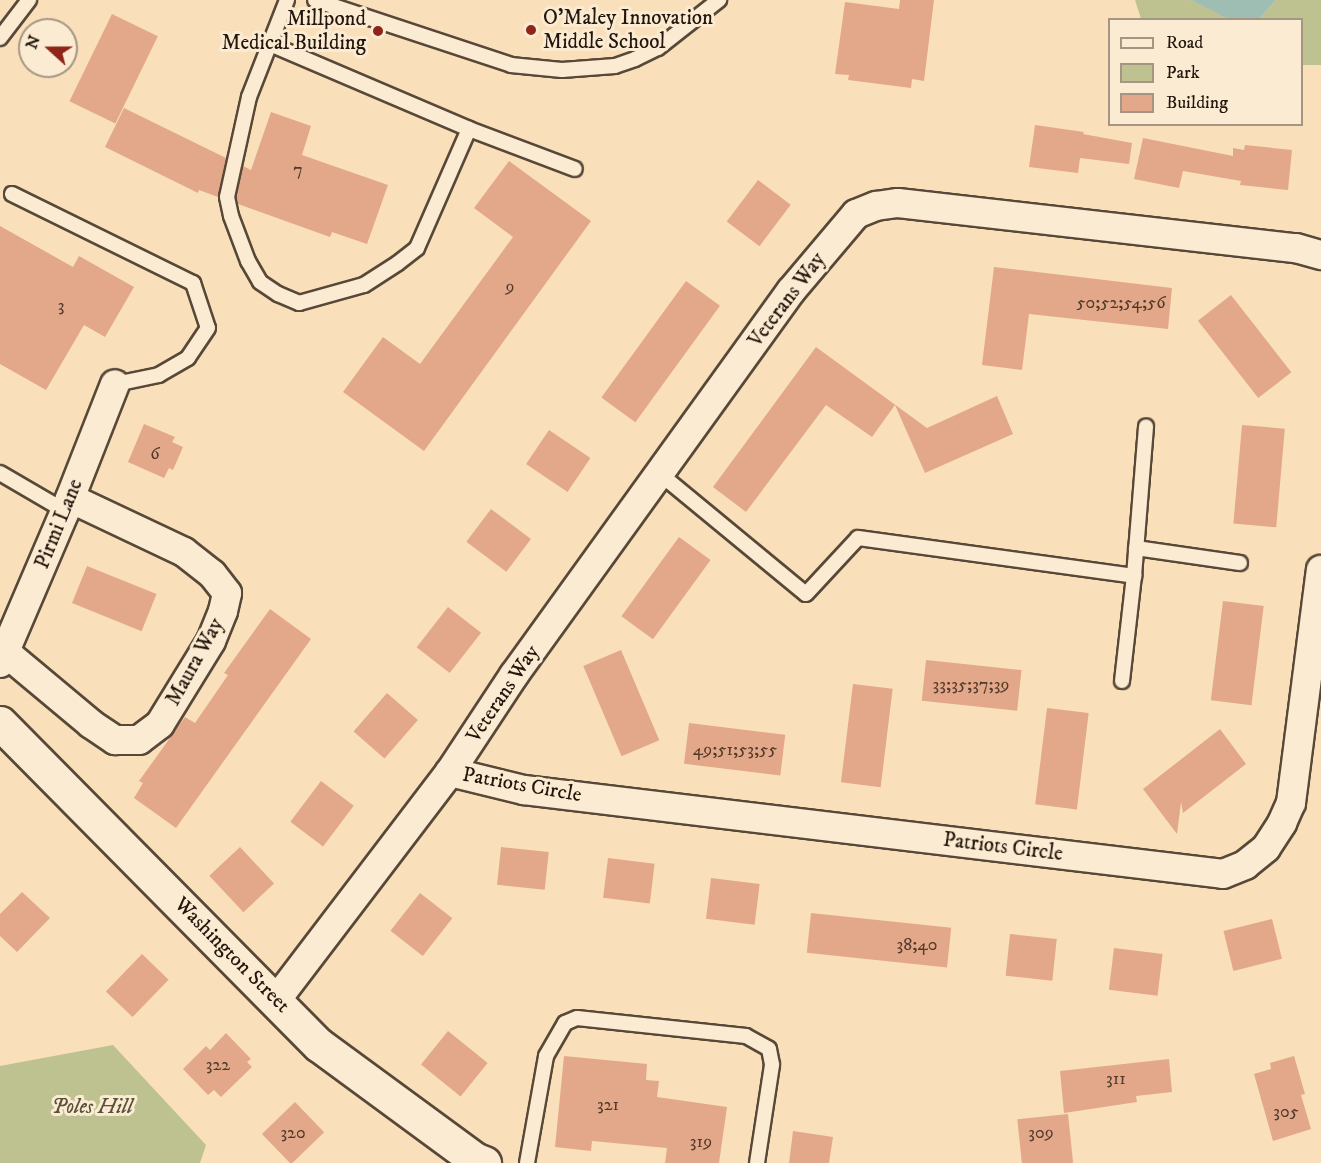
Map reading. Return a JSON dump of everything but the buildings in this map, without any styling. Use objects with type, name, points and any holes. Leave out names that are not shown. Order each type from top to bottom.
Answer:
[{"type":"main road","name":"Washington Street","points":[[0,723],[277,999],[319,1045],[474,1159],[484,1163]]},
{"type":"street","name":"Veterans Way","points":[[277,999],[450,772],[514,675],[818,257],[856,214],[876,206],[898,203],[1296,248],[1321,255]]},
{"type":"street","name":"Pirmi Lane","points":[[3,658],[68,505],[115,384]]},
{"type":"street","name":"Maura Way","points":[[3,658],[115,740],[139,740],[160,724],[211,641],[224,611],[227,593],[212,574],[184,552],[68,505]]},
{"type":"street","name":"Patriots Circle","points":[[450,772],[524,790],[1223,874],[1245,865],[1266,848],[1282,823],[1291,803],[1321,570]]},
{"type":"lane","points":[[0,38],[29,0]]},
{"type":"lane","points":[[287,0],[249,97],[227,197],[231,216],[260,282],[299,303],[364,285],[417,248],[469,129]]},
{"type":"lane","points":[[315,0],[511,65],[562,70],[615,66],[635,59],[658,48],[719,0]]},
{"type":"lane","points":[[270,44],[469,129],[574,169]]},
{"type":"lane","points":[[12,194],[193,283],[208,328],[188,358],[159,375],[115,384]]},
{"type":"lane","points":[[1122,681],[1134,576],[1146,426]]},
{"type":"lane","points":[[0,472],[68,505]]},
{"type":"lane","points":[[659,473],[806,594],[858,538],[1134,576]]},
{"type":"lane","points":[[1136,548],[1240,564]]},
{"type":"lane","points":[[527,1163],[546,1056],[566,1023],[577,1018],[746,1036],[770,1049],[772,1065],[757,1163]]},
{"type":"green space","points":[[1135,0],[1191,0],[1229,18],[1141,18]]},
{"type":"green space","points":[[1276,0],[1321,0],[1321,65],[1303,65],[1303,18],[1260,18]]},
{"type":"green space","name":"Poles Hill","points":[[113,1045],[206,1145],[200,1163],[0,1163],[0,1066]]},
{"type":"water","points":[[1191,0],[1276,0],[1260,18],[1227,18]]},
{"type":"place","name":"O'Maley Innovation Middle School","points":[[531,30]]},
{"type":"place","name":"Millpond Medical Building","points":[[378,31]]}]
